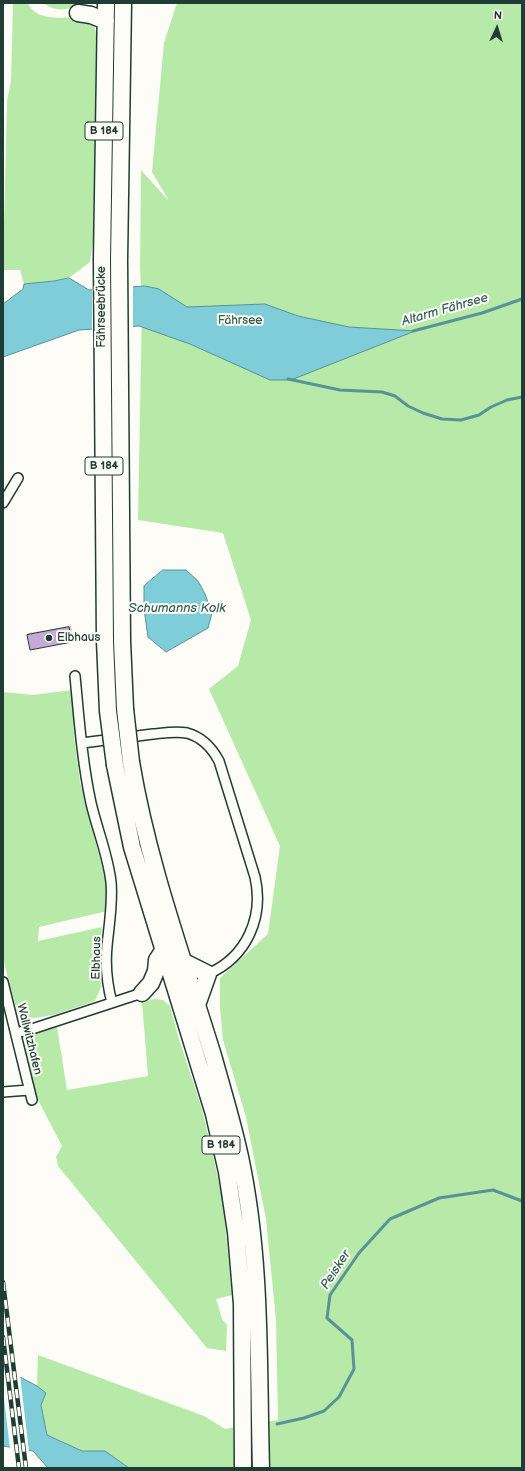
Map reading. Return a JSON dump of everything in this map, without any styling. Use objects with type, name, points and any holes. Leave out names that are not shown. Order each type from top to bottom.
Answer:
[{"type":"highway","points":[[88,3],[78,13],[91,15],[106,21]]},
{"type":"highway","name":"B 184","points":[[106,3],[106,21]]},
{"type":"highway","name":"Fährseebrücke","points":[[123,3],[119,260],[122,641],[125,709],[131,762],[146,835],[184,962]]},
{"type":"highway","name":"Fährseebrücke","points":[[106,21],[102,260],[105,641],[108,711],[115,765],[132,847],[163,952]]},
{"type":"highway","points":[[142,993],[151,983],[156,971],[157,960],[163,952]]},
{"type":"highway","name":"B 184","points":[[163,952],[214,1114],[226,1165],[232,1202],[242,1304],[243,1468]]},
{"type":"highway","points":[[184,962],[208,974],[197,1005]]},
{"type":"highway","name":"B 184","points":[[184,962],[234,1129],[249,1208],[254,1245],[258,1311],[261,1468]]},
{"type":"highway","points":[[142,993],[158,991],[176,992]]},
{"type":"street","points":[[3,503],[18,478]]},
{"type":"street","name":"Elbhaus","points":[[75,676],[82,743],[91,803],[109,868],[111,884],[111,906],[106,962],[112,1003]]},
{"type":"street","points":[[82,743],[179,732],[186,733],[200,739],[216,754],[255,877],[258,890],[258,900],[255,921],[242,947],[226,963],[208,974]]},
{"type":"street","name":"Wallwitzhafen","points":[[3,982],[32,1100]]},
{"type":"street","points":[[16,1033],[142,993]]},
{"type":"street","points":[[3,1092],[29,1090]]},
{"type":"green space","points":[[13,3],[28,3],[38,14],[44,16],[82,18],[88,20],[92,22],[97,37],[97,134],[93,242],[90,262],[69,278],[24,284],[20,270],[3,270],[7,101],[11,81]]},
{"type":"green space","points":[[44,3],[79,3],[71,8],[57,9]]},
{"type":"green space","points":[[177,3],[522,3],[522,1468],[129,1468],[105,1451],[82,1451],[47,1435],[37,1386],[38,1355],[204,1416],[225,1429],[278,1420],[276,1320],[266,1219],[246,1117],[223,1040],[220,1007],[220,978],[268,934],[280,846],[209,689],[238,666],[251,620],[223,533],[138,520],[142,304],[140,268],[141,170],[169,201],[152,172],[164,43]]},
{"type":"green space","points":[[72,690],[74,736],[80,782],[107,885],[107,911],[39,927],[38,941],[102,927],[99,955],[101,987],[95,1001],[54,1015],[34,1018],[18,1015],[5,967],[3,953],[3,692],[33,695]]},
{"type":"green space","points":[[155,999],[163,1000],[170,1006],[178,1036],[201,1106],[223,1202],[232,1295],[216,1299],[222,1319],[227,1325],[226,1351],[207,1348],[58,1166],[56,1157],[62,1146],[37,1098],[26,1049],[30,1033],[57,1027],[67,1090],[148,1076],[142,1002]]},
{"type":"water","name":"Fährsee","points":[[69,278],[89,290],[145,286],[159,289],[187,307],[265,304],[298,316],[349,327],[415,331],[291,380],[270,380],[190,344],[139,326],[79,330],[3,357],[3,304],[23,289],[24,284]]},
{"type":"water","name":"Schumanns Kolk","points":[[163,570],[186,570],[198,581],[205,594],[212,613],[208,628],[166,652],[148,637],[144,609],[144,586]]},
{"type":"water","points":[[3,1368],[37,1386],[46,1393],[41,1405],[47,1435],[82,1451],[105,1451],[129,1468],[48,1468],[33,1451],[3,1446]]},
{"type":"pier","points":[[133,285],[133,329],[92,332],[92,287]]},
{"type":"pier","points":[[3,1366],[20,1375],[29,1452],[10,1449],[3,1390]]},
{"type":"building","name":"Elbhaus","points":[[69,627],[72,642],[30,650],[27,635]]},
{"type":"waterway","name":"Altarm Fährsee","points":[[413,331],[482,313],[522,299]]},
{"type":"waterway","points":[[288,379],[340,390],[382,392],[395,396],[408,406],[423,413],[442,419],[461,420],[479,415],[491,407],[507,400],[522,397]]},
{"type":"waterway","name":"Peisker","points":[[277,1424],[304,1418],[324,1411],[339,1397],[354,1369],[352,1340],[327,1318],[330,1295],[359,1253],[390,1219],[439,1198],[493,1190],[522,1201]]},
{"type":"railway","points":[[3,1282],[26,1468]]},
{"type":"railway","points":[[3,1337],[19,1468]]},
{"type":"place","name":"Elbhaus","points":[[49,638]]}]
